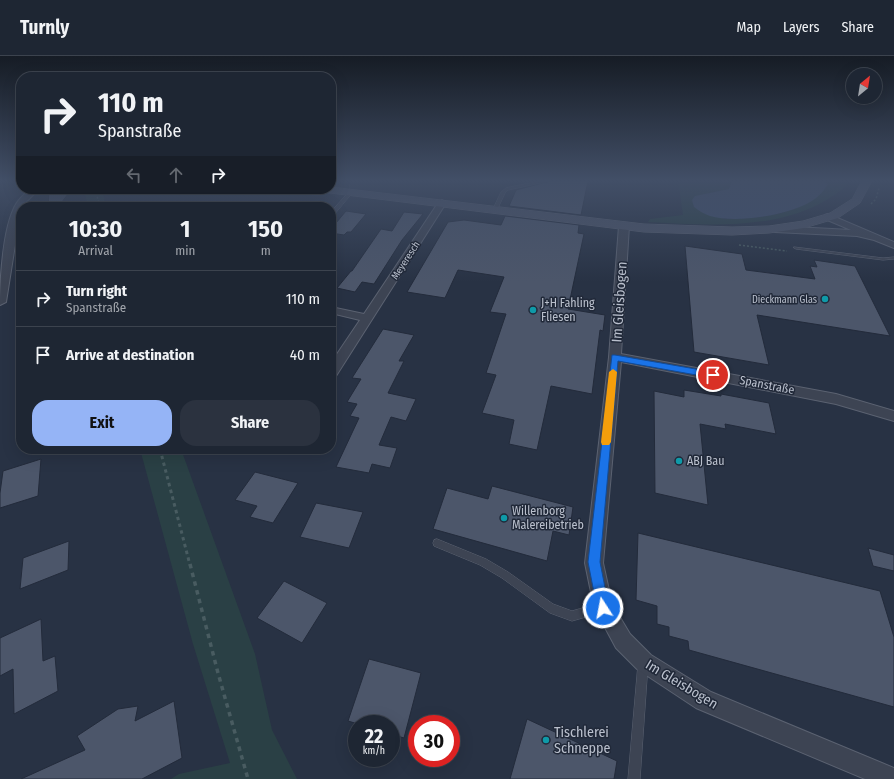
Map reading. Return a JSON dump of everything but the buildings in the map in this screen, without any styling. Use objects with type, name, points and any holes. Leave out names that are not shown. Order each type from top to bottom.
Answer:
[{"type":"main road","points":[[539,215],[685,232],[732,232],[775,229],[808,223],[832,215]]},
{"type":"street","points":[[0,302],[15,215]]},
{"type":"street","name":"Meyeresch","points":[[336,365],[434,215]]},
{"type":"street","points":[[828,217],[894,245]]},
{"type":"street","name":"Im Gleisbogen","points":[[624,226],[615,357],[594,562],[603,608],[624,640],[644,662],[704,700],[893,779]]},
{"type":"street","points":[[775,229],[857,233],[878,238]]},
{"type":"street","points":[[336,311],[367,318]]},
{"type":"street","name":"Spanstraße","points":[[615,357],[836,399],[894,416]]},
{"type":"lane","points":[[796,248],[883,259],[894,258]]},
{"type":"lane","points":[[437,543],[488,565],[505,575],[550,608],[572,616],[603,608]]},
{"type":"lane","points":[[634,779],[644,662]]},
{"type":"path","points":[[161,454],[218,673],[248,779]]},
{"type":"green space","points":[[683,215],[721,215],[724,219],[737,219],[772,215],[793,215],[741,224],[648,222],[650,219]]},
{"type":"green space","points":[[141,454],[183,454],[255,654],[272,730],[297,779],[171,779],[179,774],[230,763],[193,644]]},
{"type":"water","points":[[707,215],[771,215],[735,219]]},
{"type":"slow traffic","points":[[606,442],[613,372]]},
{"type":"place","name":"Dieckmann Glas","points":[[825,299]]},
{"type":"place","name":"J+H Fahling Fliesen","points":[[533,310]]},
{"type":"place","name":"ABJ Bau","points":[[679,461]]},
{"type":"place","name":"Willenborg Malereibetrieb","points":[[504,518]]},
{"type":"place","name":"Tischlerei Schneppe","points":[[546,740]]},
{"type":"route","points":[[603,608],[594,562],[615,357],[713,375]]}]
